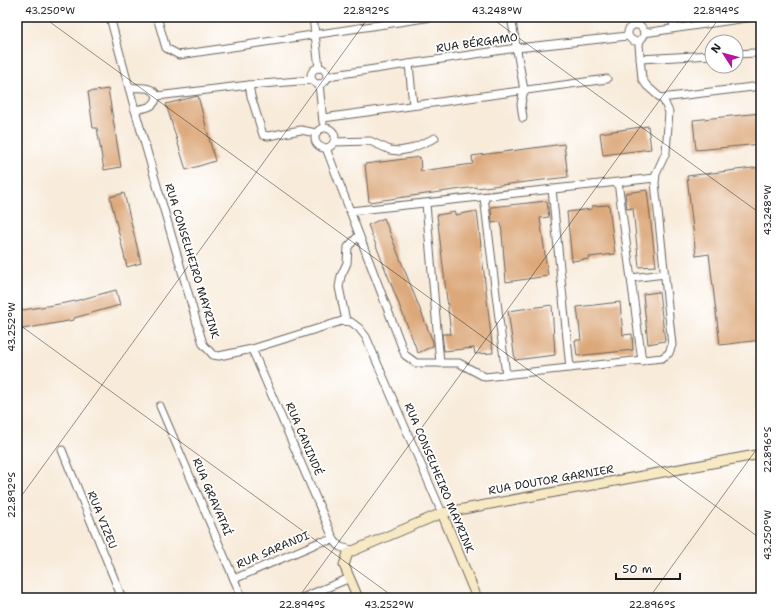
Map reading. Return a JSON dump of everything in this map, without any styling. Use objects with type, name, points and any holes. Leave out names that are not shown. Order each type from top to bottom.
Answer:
[{"type":"main road","name":"RUA DOUTOR GARNIER","points":[[352,550],[442,513],[761,454]]},
{"type":"main road","name":"RUA CONSELHEIRO MAYRINK","points":[[442,513],[477,598]]},
{"type":"main road","points":[[352,550],[346,556],[344,565],[358,598]]},
{"type":"street","name":"RUA CONSELHEIRO MAYRINK","points":[[110,17],[135,110],[203,344],[214,355],[219,356],[252,349],[335,322],[346,321],[359,328],[366,337],[442,513]]},
{"type":"street","points":[[157,17],[166,48],[179,55],[315,36],[432,17]]},
{"type":"street","points":[[313,17],[318,66]]},
{"type":"street","points":[[511,17],[524,90],[521,104],[523,118]]},
{"type":"street","points":[[671,17],[675,28]]},
{"type":"street","points":[[316,133],[316,142],[318,145],[326,148],[405,355],[416,363],[459,363],[482,377],[662,358],[666,356],[671,349],[655,178],[663,161],[667,146],[669,112],[666,103],[644,83],[638,42],[645,32],[753,17]]},
{"type":"street","points":[[638,42],[631,40],[627,35],[630,28],[635,25],[642,27],[645,32]]},
{"type":"street","name":"RUA BÉRGAMO","points":[[325,81],[409,64],[517,48],[627,35]]},
{"type":"street","points":[[744,54],[755,53]]},
{"type":"street","points":[[640,59],[704,55]]},
{"type":"street","points":[[409,64],[413,105]]},
{"type":"street","points":[[312,79],[312,71],[318,66]]},
{"type":"street","points":[[318,66],[324,69],[325,81],[323,128]]},
{"type":"street","points":[[157,96],[312,79],[325,81]]},
{"type":"street","points":[[323,118],[607,79]]},
{"type":"street","points":[[250,85],[251,96],[263,135],[268,136],[302,130],[316,133],[323,128]]},
{"type":"street","points":[[661,98],[761,86]]},
{"type":"street","points":[[129,88],[148,88],[155,92],[157,96]]},
{"type":"street","points":[[135,110],[151,106],[154,104],[157,96]]},
{"type":"street","points":[[323,128],[332,132],[334,142]]},
{"type":"street","points":[[326,148],[334,142],[370,141],[390,150],[410,150],[435,138]]},
{"type":"street","points":[[350,211],[426,204],[655,178]]},
{"type":"street","points":[[618,182],[642,361]]},
{"type":"street","points":[[552,190],[570,368]]},
{"type":"street","points":[[484,197],[506,375]]},
{"type":"street","points":[[426,204],[440,363]]},
{"type":"street","points":[[346,321],[339,287],[341,276],[347,262],[348,247],[359,235]]},
{"type":"street","points":[[631,278],[665,274]]},
{"type":"street","name":"RUA CANINDÉ","points":[[252,349],[334,540]]},
{"type":"street","name":"RUA GRAVATAÍ","points":[[160,406],[241,596]]},
{"type":"street","name":"RUA VIZEU","points":[[62,450],[122,598]]},
{"type":"street","name":"RUA SARANDI","points":[[320,542],[330,529]]},
{"type":"street","points":[[334,540],[340,547],[352,550]]},
{"type":"street","name":"RUA SARANDI","points":[[234,579],[320,542],[334,540]]},
{"type":"street","points":[[302,598],[350,578]]},
{"type":"street","points":[[233,598],[241,596]]},
{"type":"building","points":[[108,89],[121,167],[104,170],[97,128],[93,128],[88,92]]},
{"type":"building","points":[[198,96],[215,161],[186,170],[166,104]]},
{"type":"building","points":[[761,113],[761,144],[696,150],[693,120]]},
{"type":"building","points":[[648,126],[651,149],[603,155],[600,133]]},
{"type":"building","points":[[564,144],[568,177],[476,187],[369,202],[365,164],[420,157],[421,171],[473,164],[472,156]]},
{"type":"building","points":[[761,167],[761,340],[720,345],[709,254],[696,256],[687,176]]},
{"type":"building","points":[[647,190],[656,266],[639,267],[633,208],[627,209],[625,193]]},
{"type":"building","points":[[124,193],[141,263],[127,267],[110,197]]},
{"type":"building","points":[[547,201],[549,217],[540,218],[548,276],[506,282],[501,222],[492,223],[491,207]]},
{"type":"building","points":[[609,205],[615,254],[589,257],[590,259],[572,261],[567,212],[592,209],[592,206]]},
{"type":"building","points":[[477,211],[493,353],[475,354],[474,348],[444,351],[442,334],[451,334],[437,215],[455,212],[455,215]]},
{"type":"building","points":[[384,218],[433,342],[433,346],[418,353],[368,225]]},
{"type":"building","points":[[116,290],[120,305],[74,318],[74,320],[17,330],[17,311],[71,302]]},
{"type":"building","points":[[659,292],[665,341],[648,344],[643,294]]},
{"type":"building","points":[[620,302],[623,335],[632,334],[633,350],[577,356],[575,340],[581,340],[577,307]]},
{"type":"building","points":[[552,305],[555,355],[515,360],[508,311]]}]
